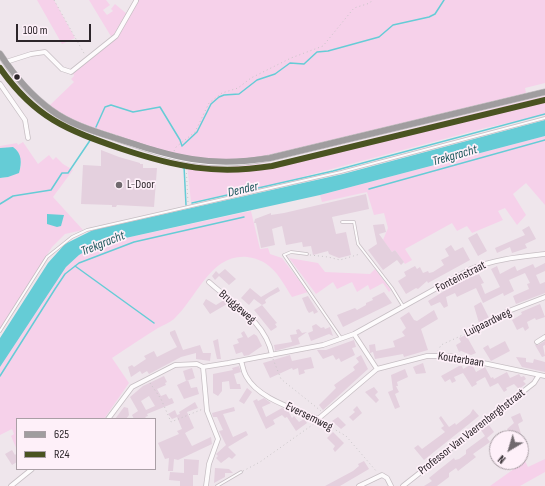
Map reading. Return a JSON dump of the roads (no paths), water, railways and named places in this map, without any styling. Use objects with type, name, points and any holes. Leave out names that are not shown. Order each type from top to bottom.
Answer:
[{"type":"street","points":[[6,62],[31,54],[45,52],[62,69],[71,72],[116,36],[136,1]]},
{"type":"street","points":[[0,54],[34,96],[63,118],[86,128],[172,157],[211,163],[249,162],[545,92]]},
{"type":"street","points":[[0,84],[25,120],[28,138]]},
{"type":"street","name":"Fonteinstraat","points":[[109,418],[132,387],[182,363],[197,364],[203,368],[342,339],[486,263],[501,259],[545,254]]},
{"type":"street","name":"Bruggeweg","points":[[209,282],[258,324],[269,341],[271,355]]},
{"type":"street","name":"Luipaardweg","points":[[506,312],[545,297]]},
{"type":"street","points":[[354,334],[377,369]]},
{"type":"street","points":[[538,342],[545,337]]},
{"type":"street","name":"Kouterbaan","points":[[318,419],[377,369],[436,355],[450,356],[545,376]]},
{"type":"street","name":"Eversemweg","points":[[241,361],[246,377],[262,392],[277,402],[318,419]]},
{"type":"street","points":[[203,368],[207,407],[218,439],[209,464],[206,486]]},
{"type":"street","name":"Professor Van Vaerenberghstraat","points":[[403,486],[534,383],[539,375]]},
{"type":"street","points":[[11,486],[31,470]]},
{"type":"street","points":[[359,486],[379,475],[384,475],[391,486]]},
{"type":"lane","points":[[0,331],[47,257],[72,237],[99,226],[341,172],[545,118]]},
{"type":"lane","points":[[342,222],[354,222],[358,244],[392,288],[404,307]]},
{"type":"lane","points":[[307,254],[291,252],[284,255],[342,339]]},
{"type":"lane","points":[[217,486],[241,472]]},
{"type":"water","points":[[545,120],[545,136],[320,195],[112,241],[91,248],[79,255],[66,267],[0,367],[0,338],[48,263],[65,244],[93,230],[343,174]]},
{"type":"water","points":[[13,147],[20,155],[21,166],[19,173],[0,178],[0,148]]},
{"type":"water","points":[[47,214],[64,215],[61,226],[57,227],[47,224]]},
{"type":"waterway","points":[[96,127],[105,107],[111,105],[133,112],[160,107],[180,140],[182,146],[197,132],[211,104],[219,97],[224,95],[239,94],[257,80],[275,74],[290,63],[304,64],[317,52],[328,51],[379,37],[393,25],[429,17],[435,14],[444,0]]},
{"type":"waterway","name":"Dender","points":[[192,203],[333,171],[545,114]]},
{"type":"waterway","points":[[0,204],[13,196],[51,190],[62,173],[68,173],[93,136]]},
{"type":"waterway","points":[[92,137],[184,168]]},
{"type":"waterway","name":"Trekgracht","points":[[369,189],[545,140]]},
{"type":"waterway","points":[[184,166],[186,205]]},
{"type":"waterway","name":"Trekgracht","points":[[0,376],[65,274],[79,263],[134,242],[244,217]]},
{"type":"waterway","points":[[75,266],[154,323]]},
{"type":"place","name":"L-Door","points":[[119,185]]}]
